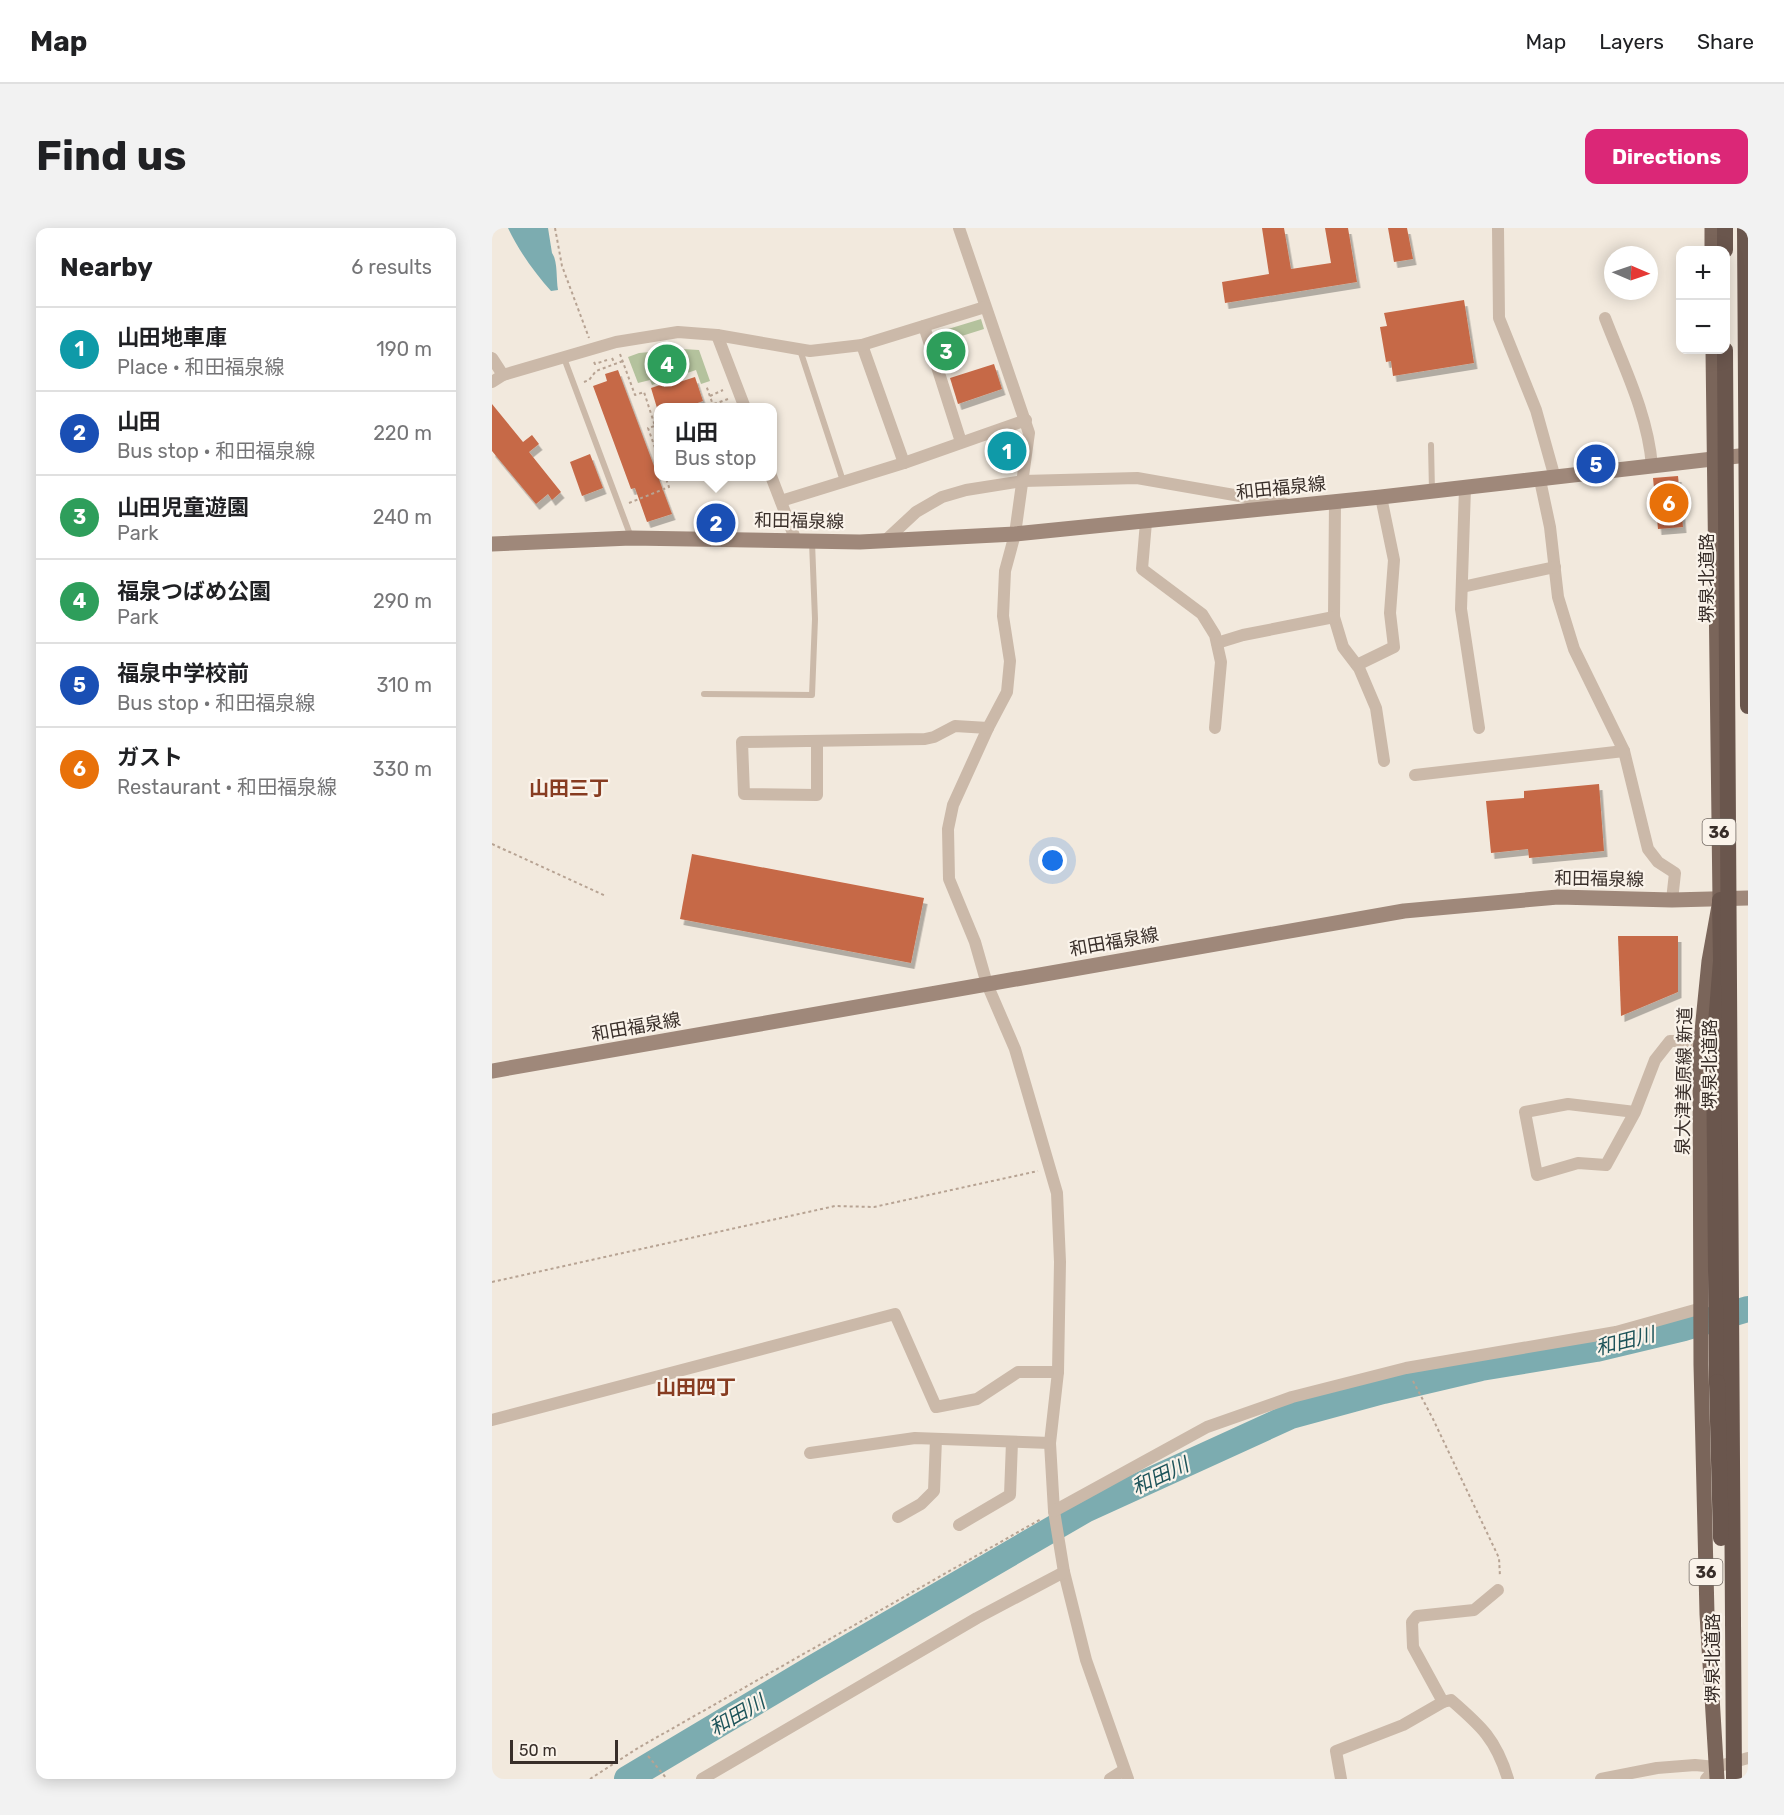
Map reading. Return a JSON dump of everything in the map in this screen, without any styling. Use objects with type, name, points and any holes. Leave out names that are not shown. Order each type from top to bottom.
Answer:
[{"type":"highway","points":[[1725,228],[1725,246]]},
{"type":"highway","points":[[1745,228],[1748,706]]},
{"type":"highway","name":"堺泉北道路","points":[[1725,354],[1733,1779]]},
{"type":"highway","points":[[1720,900],[1721,961],[1708,1045],[1723,1608],[1733,1779]]},
{"type":"main road","points":[[1712,228],[1712,246]]},
{"type":"main road","name":"36","points":[[1713,354],[1720,900]]},
{"type":"main road","name":"和田福泉線","points":[[492,544],[631,538],[886,540],[1015,534],[1432,492],[1748,454]]},
{"type":"main road","name":"和田福泉線","points":[[492,1071],[1404,911],[1558,897],[1672,900],[1748,898]]},
{"type":"main road","name":"泉大津美原線 新道","points":[[1708,1045],[1701,1365],[1707,1614],[1717,1773]]},
{"type":"street","points":[[959,228],[1029,433],[1015,534],[1005,571],[1004,616],[1010,661],[1007,692],[953,805],[948,829],[949,879],[975,942],[987,984],[1015,1049],[1057,1193],[1060,1262],[1058,1372],[1050,1443],[1055,1516],[1064,1572],[1086,1660],[1126,1774],[1110,1779]]},
{"type":"street","points":[[1496,228],[1499,318],[1536,410],[1556,478]]},
{"type":"street","points":[[492,358],[497,378],[616,342],[678,332],[717,335],[810,351],[862,345],[985,307]]},
{"type":"street","points":[[1605,318],[1642,415],[1650,445],[1652,466]]},
{"type":"street","points":[[924,326],[961,442]]},
{"type":"street","points":[[717,335],[743,403]]},
{"type":"street","points":[[862,345],[904,463]]},
{"type":"street","points":[[781,501],[904,463],[1026,420]]},
{"type":"street","points":[[886,540],[916,512],[942,497],[966,490],[1023,481],[1137,478],[1296,506]]},
{"type":"street","points":[[1540,480],[1550,528],[1558,597],[1574,649],[1624,751],[1648,849],[1658,862],[1675,873],[1672,900]]},
{"type":"street","points":[[773,481],[781,501],[804,541]]},
{"type":"street","points":[[1465,488],[1461,609],[1479,728]]},
{"type":"street","points":[[1357,664],[1394,647],[1390,612],[1394,560],[1381,497]]},
{"type":"street","points":[[1335,502],[1334,618],[1343,647],[1357,664],[1376,708],[1384,761]]},
{"type":"street","points":[[1146,522],[1142,569],[1202,614],[1215,635],[1221,662],[1215,728]]},
{"type":"street","points":[[1462,587],[1555,567]]},
{"type":"street","points":[[1217,643],[1243,635],[1334,618]]},
{"type":"street","points":[[818,741],[816,795],[744,794],[742,742],[925,739],[955,726],[988,728]]},
{"type":"street","points":[[1415,775],[1624,751]]},
{"type":"street","points":[[1635,1112],[1568,1104],[1525,1112],[1537,1174],[1578,1163],[1606,1165],[1635,1112],[1655,1060],[1670,1041],[1708,1045]]},
{"type":"street","points":[[1055,1516],[1207,1427],[1292,1397],[1406,1368],[1616,1332],[1702,1311]]},
{"type":"street","points":[[492,1420],[895,1314],[936,1407],[977,1399],[1018,1372],[1058,1372]]},
{"type":"street","points":[[810,1453],[915,1438],[1050,1443]]},
{"type":"street","points":[[898,1517],[921,1504],[934,1491],[936,1439]]},
{"type":"street","points":[[958,1525],[1011,1495],[1012,1442]]},
{"type":"street","points":[[702,1779],[977,1618],[1064,1572]]},
{"type":"street","points":[[1443,1702],[1413,1647],[1412,1622],[1417,1616],[1474,1610],[1498,1590]]},
{"type":"street","points":[[1341,1779],[1336,1751],[1403,1725],[1443,1702],[1451,1700],[1480,1725],[1502,1758],[1508,1779]]},
{"type":"street","points":[[1706,1779],[1748,1758]]},
{"type":"street","points":[[1601,1779],[1657,1768],[1695,1765],[1717,1773]]},
{"type":"lane","points":[[800,350],[843,482]]},
{"type":"lane","points":[[564,358],[631,538]]},
{"type":"lane","points":[[1431,445],[1432,492]]},
{"type":"lane","points":[[704,694],[812,695],[815,619],[804,541]]},
{"type":"path","points":[[555,228],[562,266],[594,349]]},
{"type":"path","points":[[575,386],[589,380],[596,371],[622,360],[635,395],[644,392],[654,417]]},
{"type":"path","points":[[706,385],[712,403]]},
{"type":"path","points":[[718,403],[729,398]]},
{"type":"path","points":[[654,426],[648,428],[654,445]]},
{"type":"path","points":[[620,506],[669,487],[667,481]]},
{"type":"path","points":[[492,844],[606,896]]},
{"type":"path","points":[[492,1282],[835,1206],[874,1207],[1032,1173],[1049,1167]]},
{"type":"path","points":[[1406,1368],[1433,1419],[1499,1558],[1500,1584],[1498,1590]]},
{"type":"path","points":[[590,1779],[638,1748],[1055,1516]]},
{"type":"path","points":[[648,1756],[667,1779]]},
{"type":"green space","points":[[981,319],[984,329],[949,340],[956,363],[945,366],[935,333]]},
{"type":"green space","points":[[682,349],[699,350],[710,381],[701,384],[696,370],[652,385],[650,380],[638,383],[628,357],[639,353]]},
{"type":"water","points":[[508,228],[548,228],[556,265],[558,290],[551,291],[522,253]]},
{"type":"building","points":[[1262,228],[1284,228],[1291,269],[1331,263],[1325,228],[1348,228],[1357,282],[1225,303],[1222,282],[1269,274]]},
{"type":"building","points":[[1388,228],[1407,228],[1413,259],[1394,262]]},
{"type":"building","points":[[1464,300],[1474,363],[1393,376],[1391,361],[1386,362],[1380,327],[1387,326],[1384,313]]},
{"type":"building","points":[[994,364],[1002,389],[958,404],[950,378]]},
{"type":"building","points":[[618,370],[654,466],[654,481],[660,481],[672,514],[647,522],[635,488],[631,489],[593,386],[607,381],[605,374]]},
{"type":"building","points":[[695,377],[703,401],[656,403],[651,388],[663,384],[664,387]]},
{"type":"building","points":[[492,404],[523,442],[532,435],[539,444],[529,452],[561,492],[552,500],[548,494],[536,504],[492,451]]},
{"type":"building","points":[[999,439],[1016,440],[1015,464],[998,463]]},
{"type":"building","points":[[590,454],[603,488],[582,496],[570,462]]},
{"type":"building","points":[[1678,476],[1683,527],[1658,529],[1653,478]]},
{"type":"building","points":[[1599,784],[1604,851],[1529,858],[1528,849],[1491,853],[1486,801],[1524,798],[1524,791]]},
{"type":"building","points":[[692,854],[924,898],[911,963],[680,919]]},
{"type":"building","points":[[1618,936],[1678,936],[1678,992],[1621,1016]]},
{"type":"waterway","name":"和田川","points":[[627,1779],[1085,1510],[1291,1416],[1481,1368],[1596,1349],[1684,1328],[1748,1309]]},
{"type":"place","name":"山田児童遊園","points":[[946,351]]},
{"type":"place","name":"福泉つばめ公園","points":[[667,364]]},
{"type":"place","name":"山田地車庫","points":[[1007,451]]},
{"type":"place","name":"福泉中学校前","points":[[1596,464]]},
{"type":"place","name":"ガスト","points":[[1669,503]]},
{"type":"place","name":"山田","points":[[716,523]]},
{"type":"district","name":"山田三丁","points":[[569,788]]},
{"type":"district","name":"山田四丁","points":[[696,1387]]}]
